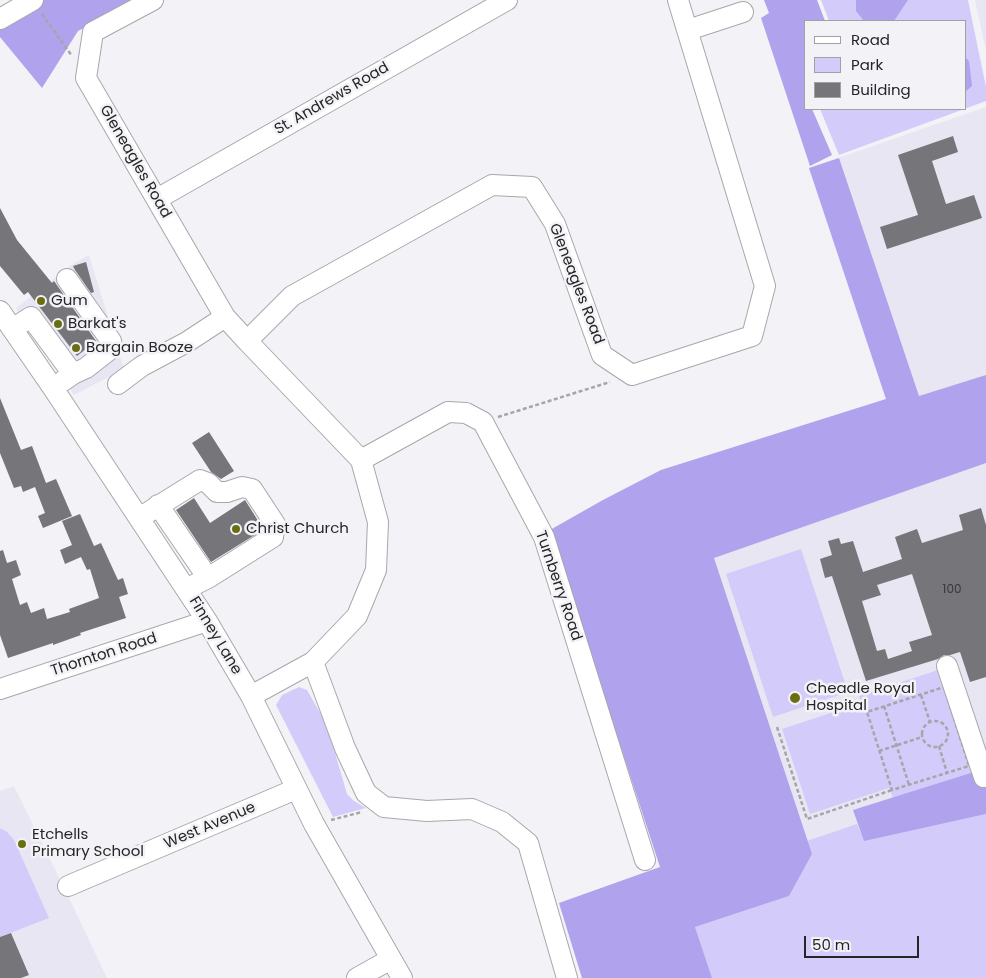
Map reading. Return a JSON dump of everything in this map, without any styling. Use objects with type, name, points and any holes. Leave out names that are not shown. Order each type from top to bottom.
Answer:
[{"type":"street","points":[[86,78],[93,32],[153,0]]},
{"type":"street","name":"St. Andrews Road","points":[[158,199],[507,0]]},
{"type":"street","points":[[632,375],[752,336],[765,286],[678,0]]},
{"type":"street","points":[[0,19],[35,4]]},
{"type":"street","points":[[688,30],[743,12]]},
{"type":"street","name":"Gleneagles Road","points":[[86,78],[225,317],[361,460],[378,522],[376,570],[357,616],[313,662],[251,696]]},
{"type":"street","name":"Gleneagles Road","points":[[247,340],[292,296],[492,186],[532,187],[555,224],[602,355],[632,375]]},
{"type":"street","points":[[53,388],[73,374],[86,368],[112,346],[112,341],[67,279]]},
{"type":"street","name":"Finney Lane","points":[[0,311],[207,621],[251,696],[314,824],[402,978]]},
{"type":"street","points":[[12,329],[31,317],[73,374]]},
{"type":"street","points":[[118,384],[138,361],[187,342],[225,317]]},
{"type":"street","points":[[361,460],[448,412],[466,413],[482,422]]},
{"type":"street","name":"Turnberry Road","points":[[482,422],[544,537],[646,860]]},
{"type":"street","points":[[138,518],[200,480],[208,483],[217,492],[227,492],[242,487],[252,489],[275,524],[272,537],[208,578],[186,588]]},
{"type":"street","points":[[158,505],[208,578]]},
{"type":"street","name":"Thornton Road","points":[[0,690],[207,621]]},
{"type":"street","points":[[313,662],[345,748],[366,793],[384,806],[427,811],[472,808],[502,822],[528,843],[567,978]]},
{"type":"street","points":[[948,666],[984,777],[986,777]]},
{"type":"street","name":"West Avenue","points":[[68,886],[296,789]]},
{"type":"street","points":[[357,978],[391,959]]},
{"type":"path","points":[[35,4],[86,78]]},
{"type":"path","points":[[482,422],[632,375]]},
{"type":"path","points":[[777,727],[807,819],[969,766],[944,687],[867,712],[892,790]]},
{"type":"path","points":[[921,695],[930,722]]},
{"type":"path","points":[[884,706],[909,785]]},
{"type":"path","points":[[930,722],[939,722],[947,730],[946,740],[939,746],[929,746],[922,737],[923,728],[930,722]]},
{"type":"path","points":[[879,751],[922,737]]},
{"type":"path","points":[[939,746],[947,773]]},
{"type":"path","points":[[314,824],[384,806]]},
{"type":"shaded area","points":[[39,0],[139,0],[78,31],[42,88],[0,37],[0,25]]},
{"type":"shaded area","points":[[764,0],[817,0],[825,20],[804,20],[804,110],[812,110],[832,155],[810,166],[761,18],[769,13]]},
{"type":"shaded area","points":[[856,0],[908,0],[895,20],[863,20],[856,11]]},
{"type":"shaded area","points":[[975,0],[986,0],[986,51]]},
{"type":"shaded area","points":[[966,58],[969,61],[972,86],[966,91]]},
{"type":"shaded area","name":"Cheadle Royal Hospital","points":[[986,107],[986,978],[582,978],[559,903],[660,867],[550,530],[661,470],[886,399],[809,168]]},
{"type":"shaded area","points":[[839,158],[919,396],[986,375],[986,463],[714,558],[812,854],[789,896],[695,927],[712,978],[582,978],[559,903],[660,867],[550,530],[661,470],[886,399],[809,168]]},
{"type":"shaded area","points":[[89,255],[124,369],[74,395],[16,308],[71,265]]},
{"type":"shaded area","points":[[977,771],[986,779],[986,814],[864,841],[853,810]]},
{"type":"shaded area","name":"Etchells Primary School","points":[[14,786],[107,978],[0,978],[0,791]]},
{"type":"green space","points":[[821,0],[968,0],[986,87],[986,101],[966,109],[966,20],[829,20]]},
{"type":"green space","points":[[820,110],[961,110],[839,155]]},
{"type":"green space","points":[[801,549],[848,692],[773,717],[726,574]]},
{"type":"green space","points":[[944,668],[977,771],[893,798],[889,788],[810,814],[782,729],[861,703],[859,696]]},
{"type":"green space","points":[[299,687],[307,690],[327,725],[347,794],[366,808],[333,817],[276,705],[282,695]]},
{"type":"green space","points":[[986,814],[986,978],[712,978],[695,927],[789,896],[812,854],[807,841],[857,824],[864,840]]},
{"type":"green space","points":[[0,828],[7,832],[14,840],[49,918],[0,937]]},
{"type":"building","points":[[953,136],[958,152],[932,161],[946,204],[974,195],[982,218],[887,249],[880,227],[918,215],[898,155]]},
{"type":"building","points":[[0,208],[17,240],[52,283],[54,281],[96,341],[77,356],[28,292],[24,295],[0,266]]},
{"type":"building","points":[[86,262],[94,292],[91,293],[73,266]]},
{"type":"building","points":[[0,398],[21,450],[32,446],[46,483],[56,479],[72,516],[43,528],[38,516],[45,513],[35,487],[23,492],[21,486],[14,488],[0,453]]},
{"type":"building","points":[[209,432],[234,471],[221,479],[211,472],[192,443]]},
{"type":"building","name":"Christ Church","points":[[194,498],[210,523],[245,500],[262,527],[256,530],[258,533],[211,562],[176,510]]},
{"type":"building","points":[[981,508],[986,525],[986,677],[970,682],[960,652],[944,655],[938,659],[866,681],[832,576],[825,578],[820,559],[832,555],[828,541],[839,538],[841,544],[853,541],[863,572],[902,559],[895,537],[917,529],[922,543],[963,530],[959,515]],"holes":[[[912,574],[932,635],[909,642],[912,651],[888,659],[885,649],[877,651],[862,601],[881,595],[877,585]]]},
{"type":"building","points":[[80,514],[94,546],[101,543],[118,580],[123,578],[128,594],[119,597],[126,618],[80,633],[81,635],[53,645],[53,643],[8,658],[0,635],[0,551],[3,550],[7,563],[16,560],[21,575],[12,579],[20,605],[27,602],[31,613],[44,608],[47,619],[70,612],[69,609],[99,598],[90,569],[87,570],[81,557],[65,564],[60,550],[72,545],[62,521]]},
{"type":"building","points":[[11,933],[29,975],[21,978],[0,978],[0,937]]},
{"type":"place","name":"Gum","points":[[41,301]]},
{"type":"place","name":"Barkat's","points":[[58,324]]},
{"type":"place","name":"Bargain Booze","points":[[76,348]]},
{"type":"place","name":"Christ Church","points":[[236,529]]},
{"type":"place","name":"Cheadle Royal Hospital","points":[[795,698]]},
{"type":"place","name":"Etchells Primary School","points":[[22,844]]}]
